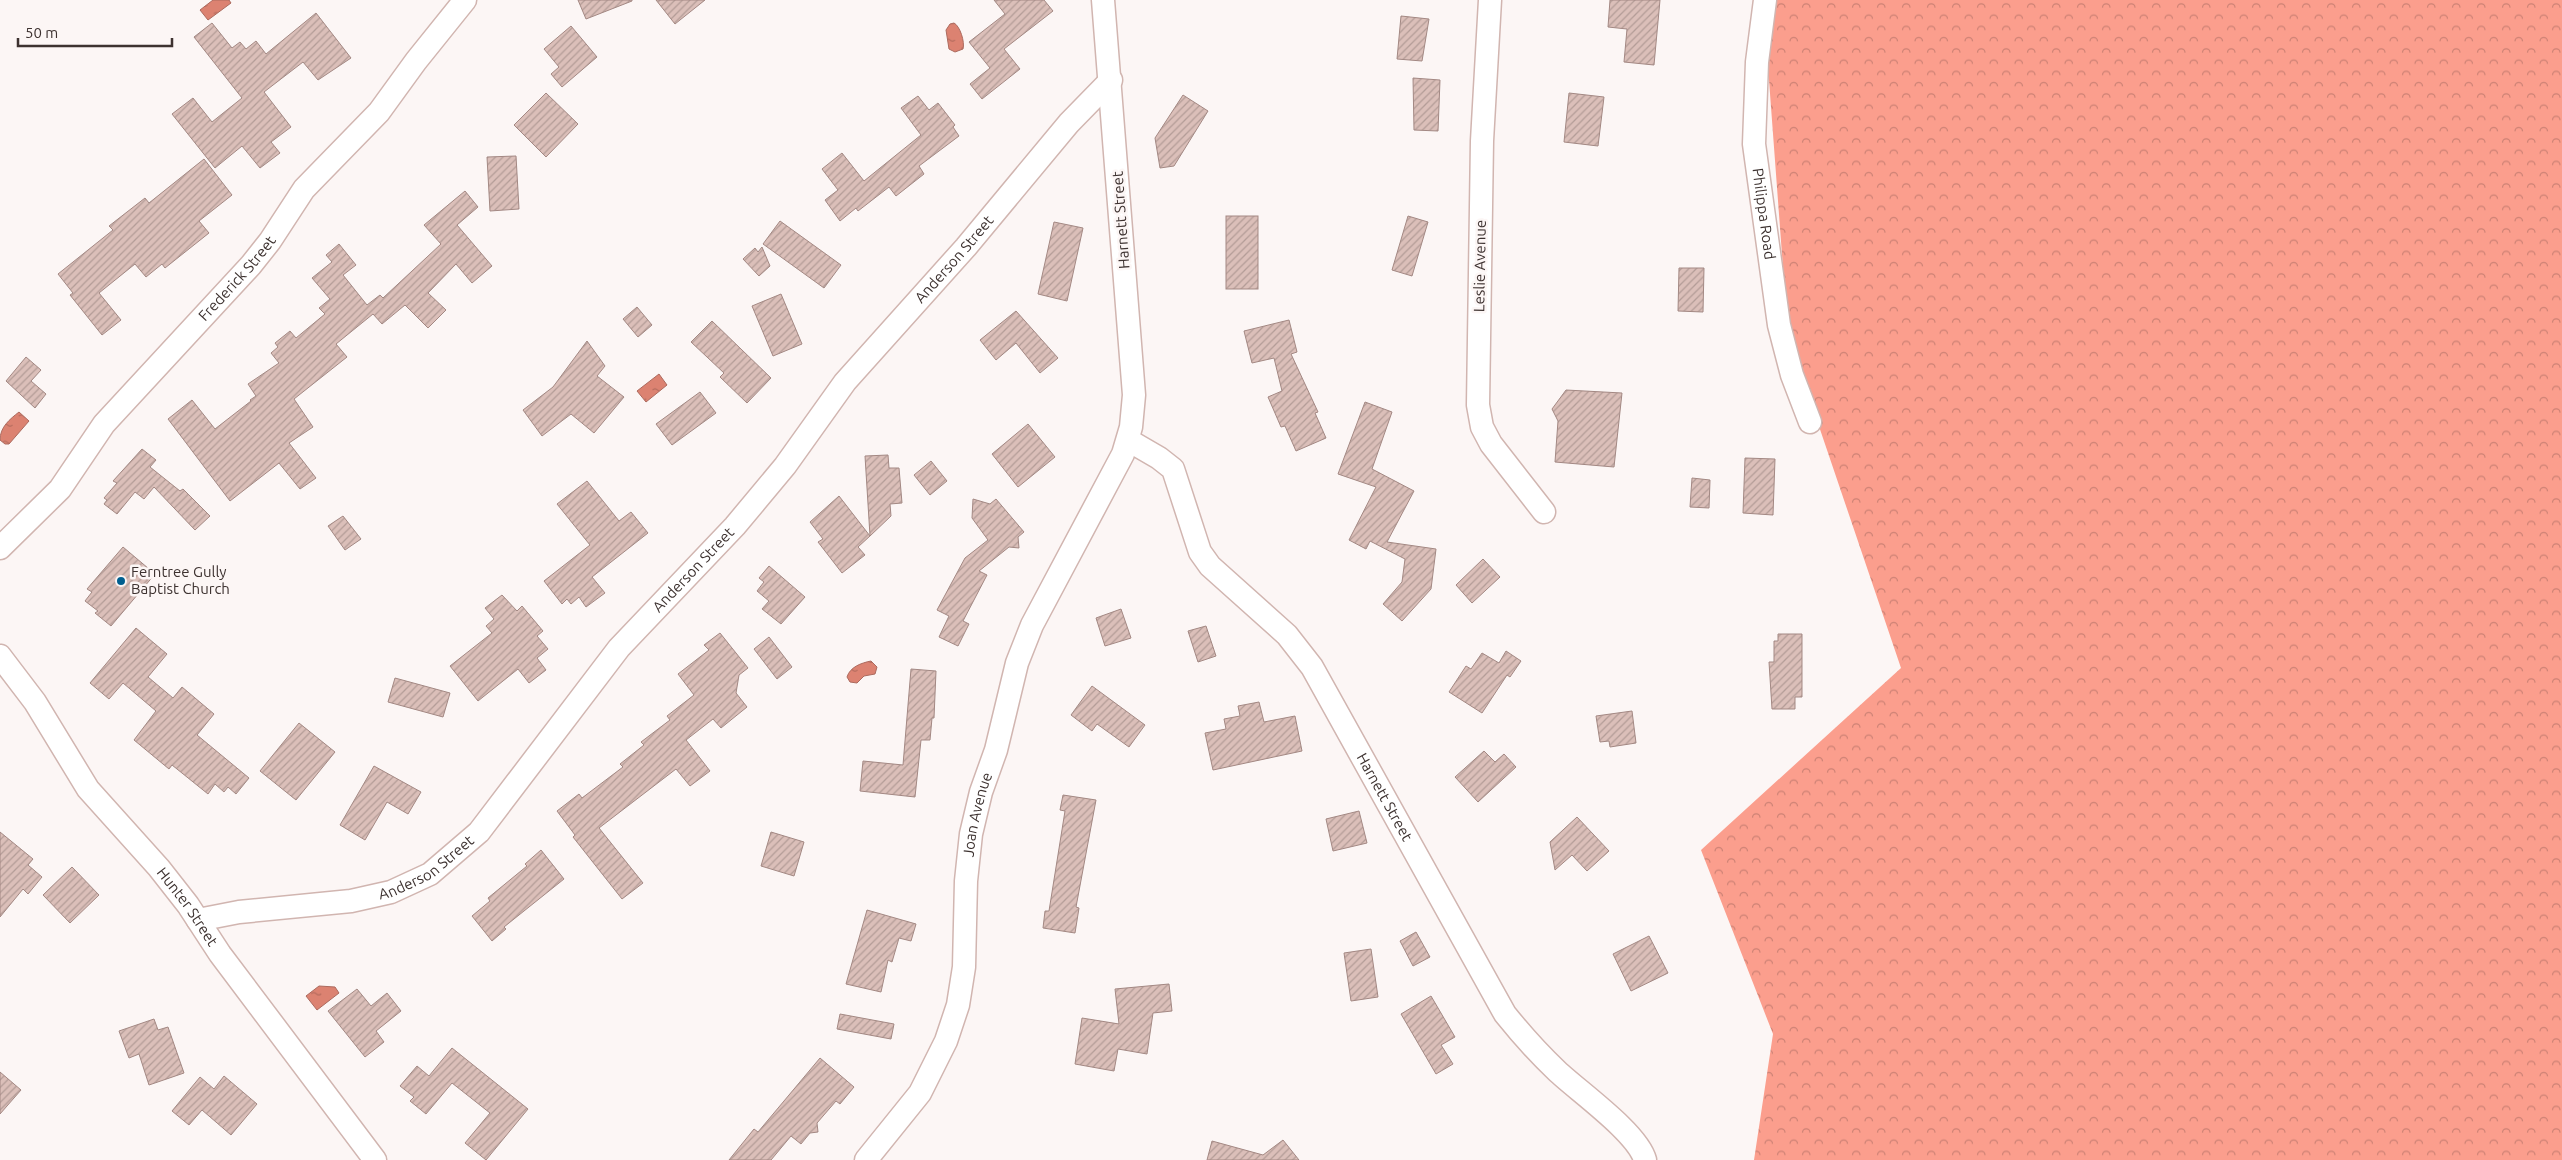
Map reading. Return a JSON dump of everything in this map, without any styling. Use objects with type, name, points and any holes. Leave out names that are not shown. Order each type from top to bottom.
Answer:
[{"type":"street","name":"Frederick Street","points":[[0,548],[60,489],[104,424],[251,265],[270,241],[304,189],[379,112],[420,56],[465,0]]},
{"type":"street","name":"Harnett Street","points":[[1103,0],[1111,80],[1134,395],[1128,440],[1114,471]]},
{"type":"street","name":"Leslie Avenue","points":[[1490,0],[1482,141],[1478,405],[1482,426],[1491,444],[1544,512]]},
{"type":"street","name":"Philippa Road","points":[[1765,0],[1757,62],[1754,144],[1778,325],[1792,374],[1810,422]]},
{"type":"street","name":"Anderson Street","points":[[198,920],[239,912],[350,901],[391,892],[430,874],[479,832],[619,648],[735,526],[784,466],[845,382],[966,247],[1069,123],[1111,80]]},
{"type":"street","name":"Harnett Street","points":[[1128,440],[1159,458],[1172,470],[1200,552],[1210,566],[1281,629],[1303,654],[1505,1014],[1526,1040],[1557,1072],[1633,1140],[1645,1160]]},
{"type":"street","name":"Joan Avenue","points":[[866,1160],[920,1093],[946,1041],[958,1005],[964,967],[966,881],[971,834],[996,750],[1013,676],[1032,625],[1114,471]]},
{"type":"street","name":"Hunter Street","points":[[0,656],[35,702],[88,789],[151,857],[198,920],[225,961],[374,1160]]},
{"type":"green space","points":[[1773,0],[2562,0],[2562,1160],[1754,1160],[1773,1034],[1701,850],[1901,668],[1788,335],[1766,40]]},
{"type":"water","points":[[213,0],[229,0],[231,3],[208,20],[200,10]]},
{"type":"water","points":[[954,23],[963,38],[963,49],[955,52],[949,49],[946,30],[950,24]]},
{"type":"water","points":[[659,374],[667,385],[646,402],[637,391]]},
{"type":"water","points":[[19,412],[29,421],[9,444],[5,444],[0,440],[0,435],[4,427]]},
{"type":"water","points":[[871,661],[877,667],[875,674],[864,676],[857,683],[850,682],[847,677],[853,668]]},
{"type":"water","points":[[319,986],[335,987],[339,993],[317,1010],[306,996]]},
{"type":"building","points":[[578,0],[632,0],[632,1],[586,19]]},
{"type":"building","points":[[656,0],[705,0],[675,24]]},
{"type":"building","points":[[994,0],[1044,0],[1053,11],[1004,49],[1020,69],[982,99],[970,84],[990,68],[969,42],[1005,14]]},
{"type":"building","points":[[1610,0],[1660,0],[1654,65],[1624,62],[1627,29],[1608,27]]},
{"type":"building","points":[[316,13],[351,58],[318,80],[303,62],[264,92],[291,127],[271,142],[280,153],[260,168],[242,146],[215,168],[172,114],[193,98],[212,122],[242,98],[194,37],[212,23],[232,48],[240,42],[246,49],[256,41],[266,54]]},
{"type":"building","points":[[1401,16],[1429,19],[1422,61],[1397,59]]},
{"type":"building","points":[[571,26],[597,57],[562,87],[551,74],[559,67],[544,49]]},
{"type":"building","points":[[1413,78],[1440,80],[1438,131],[1414,130]]},
{"type":"building","points":[[546,93],[578,124],[546,157],[514,125]]},
{"type":"building","points":[[1569,93],[1604,97],[1598,146],[1564,142]]},
{"type":"building","points":[[1183,95],[1208,111],[1174,166],[1160,168],[1155,138]]},
{"type":"building","points":[[918,96],[929,110],[938,103],[955,125],[953,127],[959,136],[919,166],[924,174],[896,196],[889,187],[858,211],[856,208],[840,221],[825,200],[838,190],[822,169],[842,153],[864,181],[921,135],[901,108]]},
{"type":"building","points":[[516,156],[519,209],[490,211],[487,157]]},
{"type":"building","points":[[204,159],[232,195],[199,221],[209,233],[165,268],[162,264],[146,277],[135,264],[99,293],[121,320],[102,335],[70,295],[73,293],[58,274],[113,230],[109,226],[145,198],[149,203]]},
{"type":"building","points":[[465,191],[478,207],[457,225],[492,266],[472,283],[456,264],[428,293],[446,310],[428,328],[405,305],[382,324],[373,314],[336,344],[347,357],[294,399],[313,427],[289,443],[316,478],[300,489],[279,463],[230,501],[168,419],[192,400],[215,429],[256,396],[248,384],[279,363],[271,353],[278,347],[275,343],[290,331],[296,338],[325,314],[319,308],[330,299],[312,278],[332,262],[326,255],[339,244],[356,265],[343,275],[367,305],[380,295],[383,298],[441,244],[424,225]]},
{"type":"building","points":[[1226,216],[1258,216],[1258,289],[1226,289]]},
{"type":"building","points":[[1408,216],[1428,222],[1412,276],[1392,270]]},
{"type":"building","points":[[780,221],[841,265],[824,288],[763,244]]},
{"type":"building","points":[[1054,222],[1083,228],[1067,301],[1038,294]]},
{"type":"building","points":[[762,247],[770,266],[759,276],[743,259],[755,248],[758,252]]},
{"type":"building","points":[[1679,268],[1704,268],[1703,312],[1678,311]]},
{"type":"building","points":[[781,294],[802,344],[773,356],[752,306]]},
{"type":"building","points":[[637,307],[652,325],[638,337],[623,319]]},
{"type":"building","points":[[1016,311],[1058,358],[1040,373],[1016,343],[996,360],[980,340]]},
{"type":"building","points":[[1289,320],[1297,352],[1291,354],[1318,412],[1315,413],[1326,438],[1296,451],[1285,426],[1281,427],[1268,397],[1282,391],[1274,358],[1252,363],[1244,331]]},
{"type":"building","points":[[712,321],[771,378],[747,403],[720,377],[724,373],[691,342]]},
{"type":"building","points":[[587,341],[605,366],[597,376],[624,397],[594,433],[571,414],[542,436],[523,410],[553,387]]},
{"type":"building","points":[[26,357],[41,370],[31,381],[46,394],[35,408],[6,381]]},
{"type":"building","points":[[1566,390],[1622,393],[1614,467],[1555,462],[1558,421],[1552,409]]},
{"type":"building","points":[[700,392],[716,413],[672,445],[656,424]]},
{"type":"building","points":[[1365,402],[1392,412],[1372,469],[1414,491],[1387,542],[1436,549],[1431,589],[1402,621],[1383,604],[1402,582],[1405,559],[1370,541],[1366,549],[1349,540],[1376,487],[1338,474]]},
{"type":"building","points":[[1028,424],[1055,457],[1018,487],[992,454]]},
{"type":"building","points":[[142,449],[156,460],[150,467],[180,491],[183,489],[210,516],[195,530],[154,487],[144,499],[135,492],[117,514],[104,504],[107,500],[104,498],[117,483],[113,481]]},
{"type":"building","points":[[888,455],[889,468],[899,468],[902,503],[890,504],[891,516],[870,536],[865,456]]},
{"type":"building","points":[[1745,458],[1775,459],[1773,515],[1743,513]]},
{"type":"building","points":[[931,461],[947,481],[930,495],[914,475]]},
{"type":"building","points":[[1692,478],[1710,480],[1709,508],[1690,507]]},
{"type":"building","points":[[587,481],[619,521],[631,512],[648,533],[592,577],[605,593],[586,607],[579,597],[571,604],[567,599],[562,604],[544,581],[590,545],[557,504]]},
{"type":"building","points":[[839,496],[870,536],[858,547],[865,555],[842,573],[818,542],[823,539],[810,522]]},
{"type":"building","points":[[973,499],[990,504],[996,499],[1024,532],[1018,537],[1019,548],[1009,547],[979,571],[987,575],[963,621],[969,624],[958,646],[939,637],[949,616],[937,610],[965,558],[988,540],[972,518]]},
{"type":"building","points":[[343,516],[361,539],[345,550],[328,526]]},
{"type":"building","name":"Ferntree Gully Baptist Church","points":[[123,547],[155,574],[111,626],[95,613],[98,611],[85,601],[92,592],[87,589]]},
{"type":"building","points":[[1483,559],[1500,577],[1472,603],[1456,585]]},
{"type":"building","points":[[769,566],[805,597],[781,624],[762,609],[769,601],[757,591],[764,582],[759,578]]},
{"type":"building","points":[[502,595],[517,611],[522,606],[543,631],[537,636],[548,649],[537,658],[546,670],[529,683],[518,669],[478,701],[450,666],[492,633],[486,626],[494,619],[485,608]]},
{"type":"building","points":[[1121,609],[1131,638],[1105,646],[1096,618]]},
{"type":"building","points":[[1206,626],[1216,656],[1198,662],[1188,631]]},
{"type":"building","points":[[136,628],[167,654],[148,677],[173,698],[182,687],[214,714],[197,735],[249,778],[236,794],[228,787],[224,792],[215,784],[208,794],[172,765],[169,769],[134,740],[156,711],[123,683],[109,699],[90,683]]},
{"type":"building","points":[[720,633],[748,668],[739,675],[736,693],[747,707],[721,728],[713,719],[686,740],[710,771],[690,786],[676,769],[599,828],[643,883],[622,899],[573,837],[575,835],[557,811],[579,794],[582,798],[623,767],[620,764],[644,745],[641,742],[670,720],[667,716],[694,695],[678,674],[709,650],[704,645]]},
{"type":"building","points":[[1778,634],[1802,634],[1802,697],[1795,697],[1795,709],[1772,709],[1769,662],[1774,662],[1774,641],[1778,641]]},
{"type":"building","points":[[769,637],[792,667],[777,679],[754,649]]},
{"type":"building","points":[[1506,651],[1521,661],[1510,677],[1507,675],[1482,713],[1449,692],[1466,666],[1471,669],[1482,653],[1499,663]]},
{"type":"building","points":[[911,669],[936,671],[934,718],[932,718],[930,740],[921,740],[915,797],[860,791],[863,761],[903,765]]},
{"type":"building","points":[[395,678],[450,693],[443,717],[388,702]]},
{"type":"building","points":[[1092,686],[1145,725],[1129,747],[1097,724],[1092,731],[1071,715]]},
{"type":"building","points":[[1259,702],[1264,722],[1295,716],[1302,751],[1213,770],[1205,733],[1226,729],[1224,719],[1240,716],[1238,706]]},
{"type":"building","points":[[1632,711],[1636,743],[1610,747],[1609,741],[1600,742],[1596,716]]},
{"type":"building","points":[[299,723],[335,752],[296,800],[260,771]]},
{"type":"building","points":[[1484,751],[1495,762],[1504,754],[1516,767],[1478,802],[1455,777]]},
{"type":"building","points":[[374,766],[421,792],[408,814],[387,802],[365,840],[340,825]]},
{"type":"building","points":[[1063,795],[1096,800],[1076,907],[1079,908],[1075,933],[1043,928],[1045,911],[1049,911],[1065,811],[1060,810]]},
{"type":"building","points":[[1359,811],[1367,843],[1333,851],[1326,819]]},
{"type":"building","points":[[1577,817],[1609,851],[1587,871],[1572,855],[1555,870],[1550,842]]},
{"type":"building","points":[[0,832],[33,859],[28,865],[42,877],[28,894],[23,889],[0,917]]},
{"type":"building","points":[[771,832],[804,842],[794,876],[761,866]]},
{"type":"building","points":[[541,850],[564,879],[504,927],[506,929],[492,941],[472,916],[490,901],[488,898],[527,866],[525,864]]},
{"type":"building","points":[[72,867],[99,895],[70,923],[43,895]]},
{"type":"building","points":[[867,910],[916,924],[911,941],[899,938],[892,962],[888,960],[881,992],[846,984]]},
{"type":"building","points":[[1416,932],[1430,957],[1413,966],[1400,941]]},
{"type":"building","points":[[1649,936],[1668,973],[1631,991],[1613,954]]},
{"type":"building","points":[[1371,949],[1378,997],[1351,1001],[1344,953]]},
{"type":"building","points":[[1169,984],[1172,1011],[1153,1013],[1147,1054],[1118,1049],[1114,1071],[1075,1064],[1082,1018],[1119,1024],[1115,989]]},
{"type":"building","points":[[357,989],[371,1006],[387,993],[401,1011],[376,1031],[384,1042],[365,1057],[328,1011]]},
{"type":"building","points":[[1431,996],[1455,1037],[1441,1045],[1453,1064],[1436,1074],[1401,1014]]},
{"type":"building","points":[[840,1014],[894,1024],[891,1039],[837,1029]]},
{"type":"building","points":[[154,1019],[158,1030],[168,1027],[184,1073],[149,1085],[139,1054],[129,1058],[119,1031]]},
{"type":"building","points":[[452,1048],[528,1109],[486,1160],[465,1143],[490,1113],[452,1083],[426,1114],[410,1101],[414,1097],[400,1086],[417,1066],[429,1076]]},
{"type":"building","points":[[820,1058],[854,1087],[840,1104],[836,1101],[817,1123],[818,1132],[810,1133],[801,1144],[791,1136],[771,1160],[729,1160],[754,1129],[758,1132]]},
{"type":"building","points":[[0,1072],[21,1090],[0,1114]]},
{"type":"building","points":[[224,1076],[257,1104],[231,1135],[202,1110],[189,1125],[172,1111],[200,1077],[214,1089]]},
{"type":"building","points":[[1283,1140],[1299,1160],[1207,1160],[1212,1141],[1263,1155]]},
{"type":"place","name":"Ferntree Gully Baptist Church","points":[[121,581]]}]
